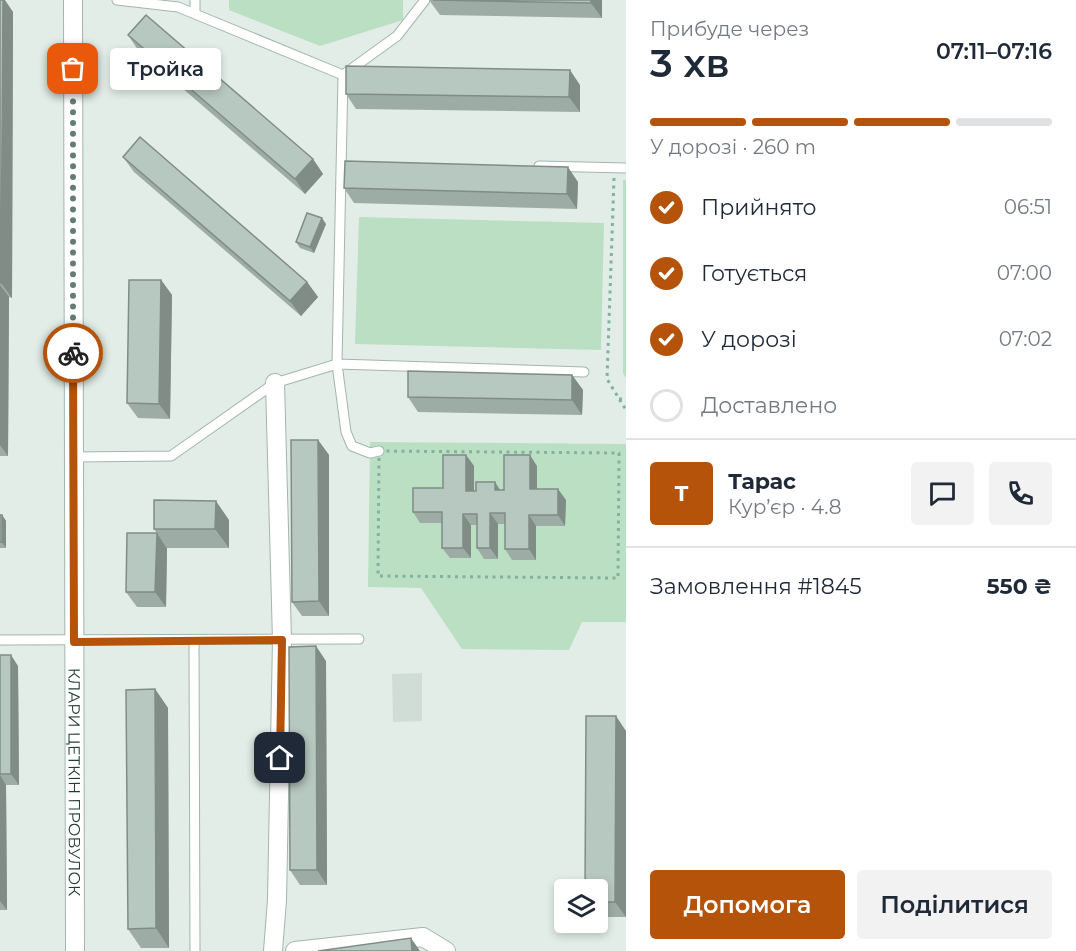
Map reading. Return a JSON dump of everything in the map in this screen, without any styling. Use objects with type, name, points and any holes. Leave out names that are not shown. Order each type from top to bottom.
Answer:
[{"type":"street","name":"КЛАРИ ЦЕТКІН ПРОВУЛОК","points":[[73,0],[75,951]]},
{"type":"street","points":[[273,951],[277,900],[282,640],[275,383]]},
{"type":"street","points":[[295,951],[423,937],[446,951]]},
{"type":"lane","points":[[117,0],[178,7],[344,75]]},
{"type":"lane","points":[[195,0],[195,13]]},
{"type":"lane","points":[[344,75],[397,36],[425,0]]},
{"type":"lane","points":[[344,75],[337,364],[346,432],[352,446],[370,453],[379,451]]},
{"type":"lane","points":[[342,163],[353,163]]},
{"type":"lane","points":[[531,166],[626,168]]},
{"type":"lane","points":[[74,457],[171,456],[275,383],[337,364],[584,372]]},
{"type":"lane","points":[[0,640],[74,642],[359,639]]},
{"type":"lane","points":[[194,640],[195,951]]},
{"type":"path","points":[[614,168],[607,379],[626,410]]},
{"type":"path","points":[[620,399],[626,399]]},
{"type":"path","points":[[379,451],[619,453],[618,578],[378,576],[379,451]]},
{"type":"shaded area","points":[[422,673],[422,721],[393,722],[392,674]]},
{"type":"green space","points":[[229,0],[403,0],[403,20],[320,46],[229,10]]},
{"type":"green space","points":[[623,180],[626,180],[626,378],[623,373]]},
{"type":"green space","points":[[359,217],[604,223],[601,350],[355,344]]},
{"type":"green space","points":[[370,442],[626,444],[626,622],[582,622],[569,650],[462,649],[421,588],[368,587]]},
{"type":"building","points":[[0,0],[3,0],[1,283],[0,283]]},
{"type":"building","points":[[433,0],[591,0],[591,3]]},
{"type":"building","points":[[146,15],[313,159],[295,179],[128,35]]},
{"type":"building","points":[[346,66],[570,70],[569,97],[346,94]]},
{"type":"building","points":[[140,137],[307,282],[290,301],[123,157]]},
{"type":"building","points":[[345,161],[568,167],[567,194],[344,188]]},
{"type":"building","points":[[307,213],[322,218],[310,247],[296,242]]},
{"type":"building","points":[[129,280],[161,280],[159,404],[127,403]]},
{"type":"building","points":[[408,371],[572,375],[572,400],[408,397]]},
{"type":"building","points":[[291,440],[318,440],[319,601],[292,602]]},
{"type":"building","points":[[443,455],[466,455],[466,491],[476,491],[476,482],[495,482],[495,490],[504,490],[504,455],[530,455],[530,489],[558,489],[558,515],[529,515],[529,549],[505,549],[505,513],[490,513],[490,548],[477,548],[477,514],[463,514],[463,548],[442,548],[442,512],[413,512],[413,488],[443,488]]},
{"type":"building","points":[[154,500],[216,501],[215,529],[154,529]]},
{"type":"building","points":[[0,515],[2,515],[2,542],[0,542]]},
{"type":"building","points":[[127,533],[157,533],[155,592],[126,592]]},
{"type":"building","points":[[316,646],[317,870],[290,870],[289,647]]},
{"type":"building","points":[[0,655],[11,655],[11,774],[0,774]]},
{"type":"building","points":[[155,689],[156,928],[128,929],[126,690]]},
{"type":"building","points":[[586,716],[616,716],[615,902],[608,902],[608,879],[585,879]]},
{"type":"building","points":[[411,938],[412,951],[318,951]]},
{"type":"way so far","points":[[73,69],[73,353]]},
{"type":"place","name":"Тройка","points":[[73,69]]},
{"type":"route","points":[[73,353],[74,642],[282,640],[280,758]]}]
